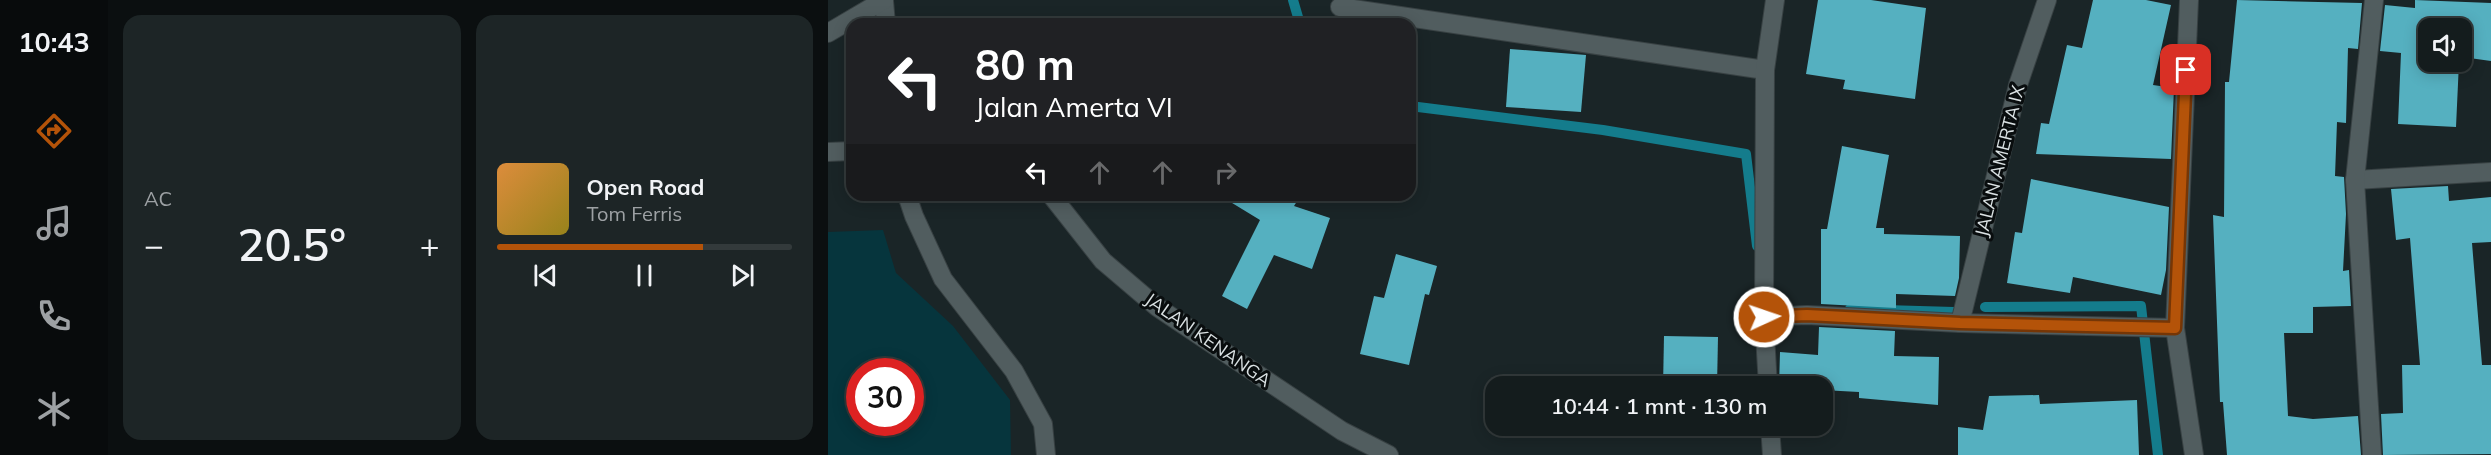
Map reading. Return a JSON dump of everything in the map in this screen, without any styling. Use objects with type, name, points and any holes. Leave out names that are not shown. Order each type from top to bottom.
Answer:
[{"type":"street","points":[[1767,376],[1764,317],[1765,70],[1775,0]]},
{"type":"street","name":"JALAN AMERTA IX","points":[[1960,323],[2018,85],[2047,0]]},
{"type":"street","points":[[2189,0],[2175,328],[2194,455]]},
{"type":"street","points":[[2372,455],[2355,180],[2374,0]]},
{"type":"street","points":[[854,18],[884,1],[885,18]]},
{"type":"street","points":[[1340,7],[1414,18]]},
{"type":"street","points":[[1416,18],[1765,70]]},
{"type":"street","points":[[828,33],[846,23]]},
{"type":"street","points":[[828,152],[846,151]]},
{"type":"street","points":[[2355,180],[2491,172]]},
{"type":"street","points":[[910,201],[914,216],[943,279],[1014,371],[1043,424],[1046,455]]},
{"type":"street","name":"JALAN KENANGA","points":[[1056,201],[1102,261],[1157,308],[1342,431],[1389,455]]},
{"type":"street","points":[[1764,317],[1807,315],[1960,323],[2175,328]]},
{"type":"street","points":[[1771,436],[1772,455]]},
{"type":"shaded area","points":[[883,230],[896,273],[953,326],[1010,400],[1011,455],[828,455],[828,232]]},
{"type":"building","points":[[1818,0],[1871,0],[1926,8],[1915,99],[1843,89],[1845,80],[1806,74]]},
{"type":"building","points":[[2093,0],[2146,0],[2171,5],[2153,85],[2174,88],[2171,159],[2036,154],[2041,123],[2049,124],[2067,45],[2082,48]]},
{"type":"building","points":[[2237,0],[2362,3],[2358,49],[2348,48],[2346,123],[2337,122],[2335,176],[2344,177],[2346,214],[2343,271],[2349,270],[2351,306],[2313,307],[2313,333],[2284,333],[2288,416],[2313,419],[2358,416],[2361,455],[2227,455],[2223,402],[2220,402],[2213,215],[2224,217],[2225,82],[2229,82]]},
{"type":"building","points":[[2415,0],[2491,3],[2491,61],[2472,58],[2472,18],[2418,18],[2418,72],[2459,72],[2456,127],[2398,124],[2401,53],[2380,51],[2385,5],[2415,8]]},
{"type":"building","points":[[1510,49],[1586,55],[1581,112],[1506,107]]},
{"type":"building","points":[[1842,146],[1889,155],[1876,228],[1884,228],[1884,234],[1960,236],[1959,278],[1955,296],[1896,294],[1896,308],[1821,304],[1821,229],[1827,229]]},
{"type":"building","points":[[2031,179],[2169,207],[2166,270],[2161,295],[2073,277],[2070,293],[2007,283],[2015,232],[2022,233]]},
{"type":"building","points":[[2448,186],[2449,201],[2491,197],[2491,242],[2472,243],[2482,365],[2491,365],[2491,454],[2383,455],[2381,414],[2403,413],[2402,365],[2420,365],[2410,238],[2396,240],[2391,189]]},
{"type":"building","points":[[1229,201],[1297,201],[1294,206],[1330,218],[1312,269],[1274,255],[1247,309],[1222,296],[1260,220]]},
{"type":"building","points":[[1396,254],[1437,266],[1429,295],[1425,294],[1409,365],[1360,354],[1374,296],[1384,298]]},
{"type":"building","points":[[1819,327],[1895,331],[1894,356],[1939,357],[1938,405],[1859,398],[1859,392],[1833,391],[1833,376],[1779,376],[1780,352],[1818,355]]},
{"type":"building","points":[[1664,336],[1718,337],[1717,376],[1663,376]]},
{"type":"building","points":[[2039,395],[2040,404],[2137,400],[2139,455],[1958,455],[1958,427],[1983,430],[1989,396]]},
{"type":"waterway","points":[[1293,0],[1298,18]]},
{"type":"waterway","points":[[1416,107],[1603,130],[1746,154],[1757,246]]},
{"type":"waterway","points":[[1985,307],[2141,306],[2158,455]]},
{"type":"waterway","points":[[1850,309],[1954,312]]},
{"type":"route","points":[[1764,317],[1807,315],[1960,323],[2175,328],[2186,70]]}]
